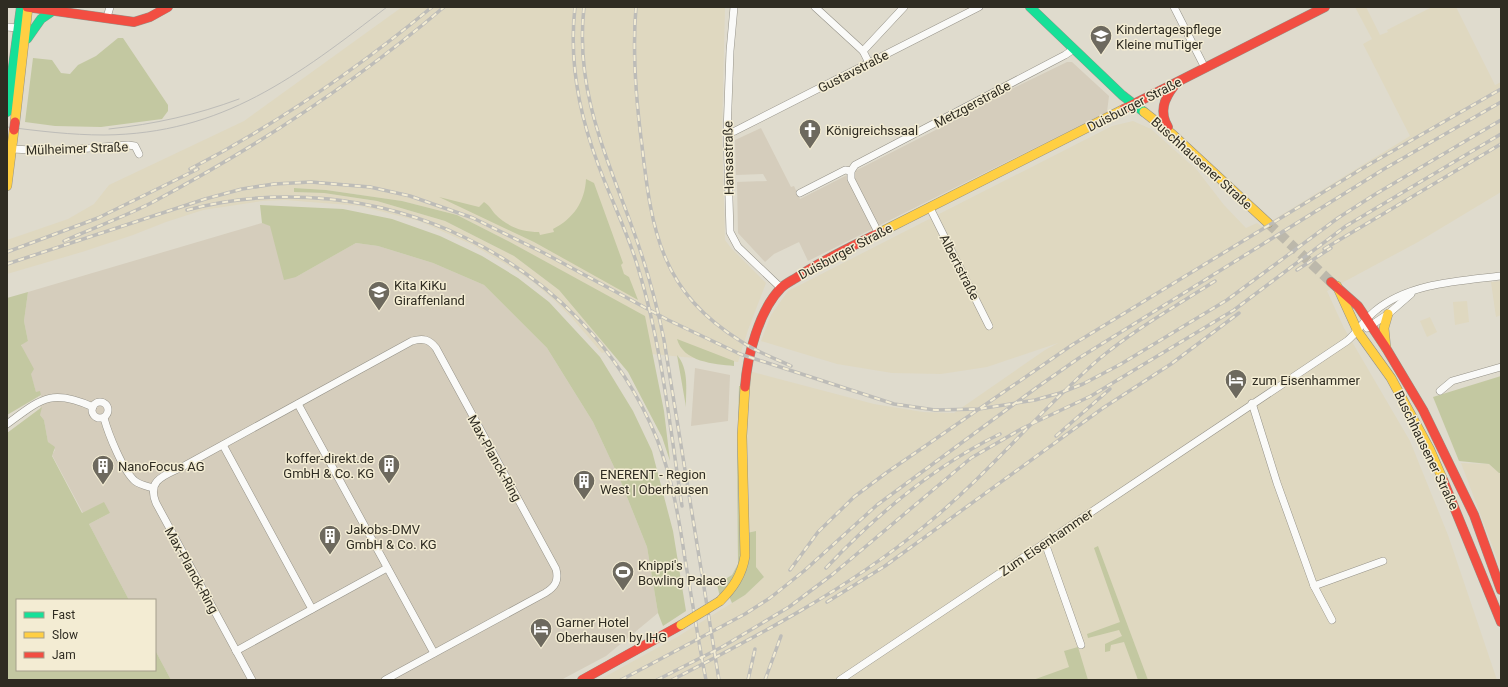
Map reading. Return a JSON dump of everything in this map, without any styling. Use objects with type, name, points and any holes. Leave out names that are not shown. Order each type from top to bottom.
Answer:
[{"type":"main road","name":"Mülheimer Straße","points":[[7,186],[14,126],[10,108],[17,28],[21,7]]},
{"type":"main road","name":"Mülheimer Straße","points":[[12,89],[25,41],[28,7]]},
{"type":"main road","points":[[28,7],[134,22],[150,17],[168,7]]},
{"type":"main road","name":"Buschhausener Straße","points":[[1030,7],[1122,95],[1136,104],[1172,134],[1268,223]]},
{"type":"main road","name":"Duisburger Straße","points":[[582,680],[681,625],[720,601],[738,581],[746,556],[742,421],[746,373],[762,319],[767,307],[781,288],[800,274],[1325,7]]},
{"type":"main road","points":[[17,28],[25,41],[41,19],[54,10]]},
{"type":"main road","points":[[1172,134],[1163,119],[1162,108],[1166,96],[1178,82]]},
{"type":"main road","name":"Buschhausener Straße","points":[[1501,590],[1474,515],[1433,428],[1386,348],[1368,324],[1358,306],[1334,284],[1358,332],[1391,378],[1428,444],[1461,520],[1501,622]]},
{"type":"main road","points":[[1386,348],[1384,328],[1388,314]]},
{"type":"street","points":[[107,17],[110,7]]},
{"type":"street","name":"Hansastraße","points":[[734,7],[730,51],[727,133],[731,235],[738,247],[781,288]]},
{"type":"street","points":[[815,7],[863,52],[869,63]]},
{"type":"street","points":[[863,52],[904,7]]},
{"type":"street","name":"Gustavstraße","points":[[727,133],[735,131],[979,7]]},
{"type":"street","points":[[1174,7],[1205,68]]},
{"type":"street","points":[[7,27],[17,28]]},
{"type":"street","name":"Metzgerstraße","points":[[800,193],[846,170],[851,171],[857,163],[1074,49]]},
{"type":"street","name":"Mülheimer Straße","points":[[12,149],[52,151],[128,145],[135,146],[139,154]]},
{"type":"street","points":[[851,171],[852,182],[879,234]]},
{"type":"street","name":"Albertstraße","points":[[930,208],[989,326]]},
{"type":"street","points":[[1368,324],[1378,309],[1403,295],[1451,282],[1501,276]]},
{"type":"street","points":[[1368,324],[1388,314],[1413,292]]},
{"type":"street","name":"Zum Eisenhammer","points":[[840,680],[1368,324]]},
{"type":"street","name":"Max-Planck-Ring","points":[[252,680],[153,496],[153,488],[156,481],[412,341],[426,339],[436,348],[556,569],[557,578],[555,586],[545,594],[388,679]]},
{"type":"street","points":[[1440,391],[1452,381],[1501,367]]},
{"type":"street","points":[[7,424],[39,401],[53,397],[70,398],[93,407]]},
{"type":"street","points":[[93,407],[99,402],[106,404],[109,412],[104,418]]},
{"type":"street","points":[[1252,403],[1277,483],[1314,586],[1332,620]]},
{"type":"street","points":[[298,404],[434,653]]},
{"type":"street","points":[[93,407],[94,416],[104,418]]},
{"type":"street","points":[[104,418],[109,436],[131,476],[140,484],[153,488]]},
{"type":"street","points":[[223,445],[312,609]]},
{"type":"street","points":[[1045,543],[1081,645]]},
{"type":"street","points":[[1314,586],[1383,561]]},
{"type":"street","points":[[236,650],[387,568]]},
{"type":"shaded area","points":[[402,7],[725,7],[722,133],[725,240],[766,283],[748,330],[738,362],[651,354],[644,316],[510,242],[457,215],[402,201],[326,190],[295,188],[295,192],[324,193],[377,201],[445,221],[514,256],[559,290],[610,351],[602,353],[572,318],[533,282],[473,245],[419,221],[360,206],[285,200],[262,201],[203,210],[82,252],[7,274],[7,240],[68,219],[94,204],[109,185],[244,121]]},
{"type":"shaded area","points":[[1355,7],[1366,7],[1380,35],[1432,7],[1456,7],[1495,85],[1501,82],[1501,192],[1418,242],[1327,291],[1344,328],[1410,441],[1448,535],[1497,680],[599,680],[677,637],[745,595],[764,577],[756,567],[756,531],[747,533],[744,450],[749,371],[874,404],[923,412],[954,413],[1045,350],[1058,343],[987,367],[941,374],[892,373],[837,364],[761,341],[771,315],[788,291],[1112,126],[1133,121],[1151,129],[1197,170],[1224,205],[1246,228],[1257,223],[1262,227],[1410,136],[1363,44],[1372,39]]},
{"type":"shaded area","points":[[1067,62],[1072,62],[1109,96],[1107,112],[808,261],[799,242],[774,254],[765,262],[738,233],[737,182],[767,181],[763,174],[736,175],[735,140],[761,128],[791,187],[794,186],[800,199],[965,115],[991,99]]},
{"type":"shaded area","points":[[262,223],[270,225],[296,277],[356,243],[378,246],[433,263],[484,285],[547,348],[593,422],[621,482],[647,547],[658,613],[606,656],[561,680],[171,680],[156,652],[156,599],[128,599],[89,524],[110,513],[83,513],[52,455],[55,450],[48,442],[44,420],[40,415],[41,395],[36,392],[21,344],[28,341],[24,321],[28,292]]},
{"type":"shaded area","points":[[1501,281],[1501,315],[1496,317],[1491,282]]},
{"type":"shaded area","points":[[1467,301],[1469,322],[1455,325],[1453,302]]},
{"type":"shaded area","points":[[1430,317],[1437,332],[1427,337],[1420,321]]},
{"type":"shaded area","points":[[695,368],[730,375],[728,421],[691,426]]},
{"type":"shaded area","points":[[1461,463],[1489,464],[1501,473],[1501,569]]},
{"type":"green space","points":[[118,38],[123,38],[168,105],[168,111],[162,119],[101,127],[55,126],[25,122],[33,58],[52,60],[61,73],[70,74],[78,65],[96,56]]},
{"type":"green space","points":[[586,179],[594,183],[623,263],[621,265],[624,274],[629,277],[638,300],[534,242],[439,197],[479,207],[484,202],[500,219],[510,225],[521,230],[539,232],[540,235],[554,232],[553,229],[572,215],[577,209],[583,195]]},
{"type":"green space","points":[[294,188],[326,190],[402,201],[457,215],[510,242],[645,316],[664,411],[670,461],[662,437],[628,372],[559,290],[514,256],[445,221],[377,201],[324,193],[294,192]]},
{"type":"green space","points":[[260,205],[343,209],[392,219],[440,236],[482,256],[518,278],[549,302],[600,357],[633,411],[652,451],[673,531],[686,611],[663,626],[658,613],[647,547],[621,482],[593,422],[547,348],[484,285],[433,263],[378,246],[356,243],[296,277],[284,280],[270,226],[262,223]]},
{"type":"green space","points":[[28,292],[24,321],[28,341],[21,345],[34,369],[31,374],[36,392],[40,391],[41,395],[7,415],[7,298]]},
{"type":"green space","points":[[677,339],[734,361],[734,366],[709,363],[692,357],[680,347]]},
{"type":"green space","points":[[677,355],[681,361],[685,373],[686,407]]},
{"type":"green space","points":[[1501,376],[1501,473],[1499,473],[1489,464],[1459,461],[1433,397]]},
{"type":"green space","points":[[739,386],[743,386],[747,533],[756,531],[756,567],[764,577],[745,595],[732,603],[729,596],[721,602],[717,584],[732,575],[738,564],[737,459]]},
{"type":"green space","points":[[42,407],[40,415],[44,420],[48,442],[55,447],[52,456],[82,513],[104,502],[110,513],[89,524],[128,599],[16,599],[16,671],[156,671],[156,652],[171,680],[7,680],[7,433]]},
{"type":"green space","points":[[1098,546],[1148,680],[1138,680],[1124,642],[1111,645],[1110,651],[1105,652],[1105,644],[1122,636],[1119,630],[1088,638],[1087,634],[1120,622],[1094,548]]},
{"type":"green space","points":[[1078,647],[1088,680],[1033,680],[1069,667],[1064,651]]},
{"type":"tunnel","points":[[1268,223],[1331,282]]},
{"type":"tram line","points":[[7,127],[67,134],[104,135],[147,132],[186,124],[222,112],[289,78],[322,56],[387,7]]},
{"type":"tram line","points":[[109,129],[175,118],[207,110],[239,99]]},
{"type":"railway","points":[[190,169],[254,133],[316,94],[375,52],[432,7]]},
{"type":"railway","points":[[64,241],[120,218],[153,202],[267,136],[340,88],[444,7]]},
{"type":"railway","points":[[575,7],[573,47],[577,87],[581,106],[591,145],[630,244],[647,300],[660,358],[682,506]]},
{"type":"railway","points":[[584,7],[582,36],[584,64],[594,118],[611,171],[636,238],[654,296],[664,340],[719,680]]},
{"type":"railway","points":[[636,7],[634,42],[636,94],[640,129],[650,206],[665,258],[677,281],[694,303],[715,323],[748,346],[791,366]]},
{"type":"railway","points":[[790,570],[818,532],[854,497],[886,473],[1072,345],[1363,168],[1501,89]]},
{"type":"railway","points":[[621,680],[745,614],[770,598],[804,571],[877,505],[1079,358],[1384,169],[1501,102]]},
{"type":"railway","points":[[7,264],[205,199],[242,189],[274,184],[311,182],[370,187],[410,196],[473,218],[544,253],[668,320],[740,354],[894,404],[935,410],[979,409],[1035,400],[1060,393],[1083,384],[1121,364],[1227,300],[1338,218],[1501,120]]},
{"type":"railway","points":[[657,680],[722,647],[789,607],[833,574],[971,458],[1023,428],[1091,396],[1234,310],[1346,226],[1501,134]]},
{"type":"railway","points":[[1324,249],[1501,144]]},
{"type":"railway","points":[[7,252],[98,218],[198,169]]},
{"type":"railway","points":[[187,210],[258,198],[329,199],[399,212],[465,238],[525,273],[579,319],[623,375],[657,439],[671,483],[706,680]]},
{"type":"railway","points":[[1297,270],[1331,248]]},
{"type":"railway","points":[[672,680],[801,610],[863,572],[893,550],[922,528],[968,488],[1099,359],[1141,328],[1215,281]]},
{"type":"railway","points":[[827,602],[885,566],[1103,408],[1171,364],[1239,313]]},
{"type":"railway","points":[[1056,436],[1110,389]]},
{"type":"railway","points":[[826,568],[865,529],[929,476],[952,461],[1000,434]]},
{"type":"railway","points":[[765,680],[781,636]]},
{"type":"railway","points":[[748,680],[755,649]]},
{"type":"traffic: fast","points":[[7,112],[21,7]]},
{"type":"traffic: fast","points":[[1030,7],[1122,95],[1144,112]]},
{"type":"traffic: fast","points":[[27,39],[41,19],[54,10]]},
{"type":"traffic: slow","points":[[15,122],[28,7]]},
{"type":"traffic: slow","points":[[881,232],[1124,109]]},
{"type":"traffic: slow","points":[[1144,112],[1172,134],[1268,223]]},
{"type":"traffic: slow","points":[[7,186],[14,130]]},
{"type":"traffic: slow","points":[[1337,286],[1358,332],[1391,378],[1430,450],[1443,480]]},
{"type":"traffic: slow","points":[[1386,348],[1384,328],[1388,314]]},
{"type":"traffic: slow","points":[[720,601],[736,581],[742,569],[745,556],[742,436],[745,387]]},
{"type":"traffic: slow","points":[[681,625],[720,601]]},
{"type":"traffic: jam","points":[[27,7],[134,22],[150,17],[168,7]]},
{"type":"traffic: jam","points":[[1124,109],[1325,7]]},
{"type":"traffic: jam","points":[[1168,127],[1163,111],[1165,101],[1174,86]]},
{"type":"traffic: jam","points":[[14,130],[15,122]]},
{"type":"traffic: jam","points":[[745,387],[751,348],[760,321],[773,297],[786,284],[806,271],[881,232]]},
{"type":"traffic: jam","points":[[1331,282],[1358,306],[1386,348],[1423,410],[1474,515],[1501,590]]},
{"type":"traffic: jam","points":[[1443,480],[1501,622]]},
{"type":"traffic: jam","points":[[582,680],[681,625]]},
{"type":"place","name":"Kindertagespflege Kleine muTiger","points":[[1101,56]]},
{"type":"place","name":"Königreichssaal","points":[[810,150]]},
{"type":"place","name":"Kita KiKu Giraffenland","points":[[379,312]]},
{"type":"place","name":"zum Eisenhammer","points":[[1236,400]]},
{"type":"place","name":"koffer-direkt.de GmbH & Co. KG","points":[[389,484]]},
{"type":"place","name":"NanoFocus AG","points":[[103,486]]},
{"type":"place","name":"ENERENT - Region West | Oberhausen","points":[[584,500]]},
{"type":"place","name":"Jakobs-DMV GmbH & Co. KG","points":[[330,556]]},
{"type":"place","name":"Knippi's Bowling Palace","points":[[623,592]]},
{"type":"place","name":"Garner Hotel Oberhausen by IHG","points":[[541,648]]}]
